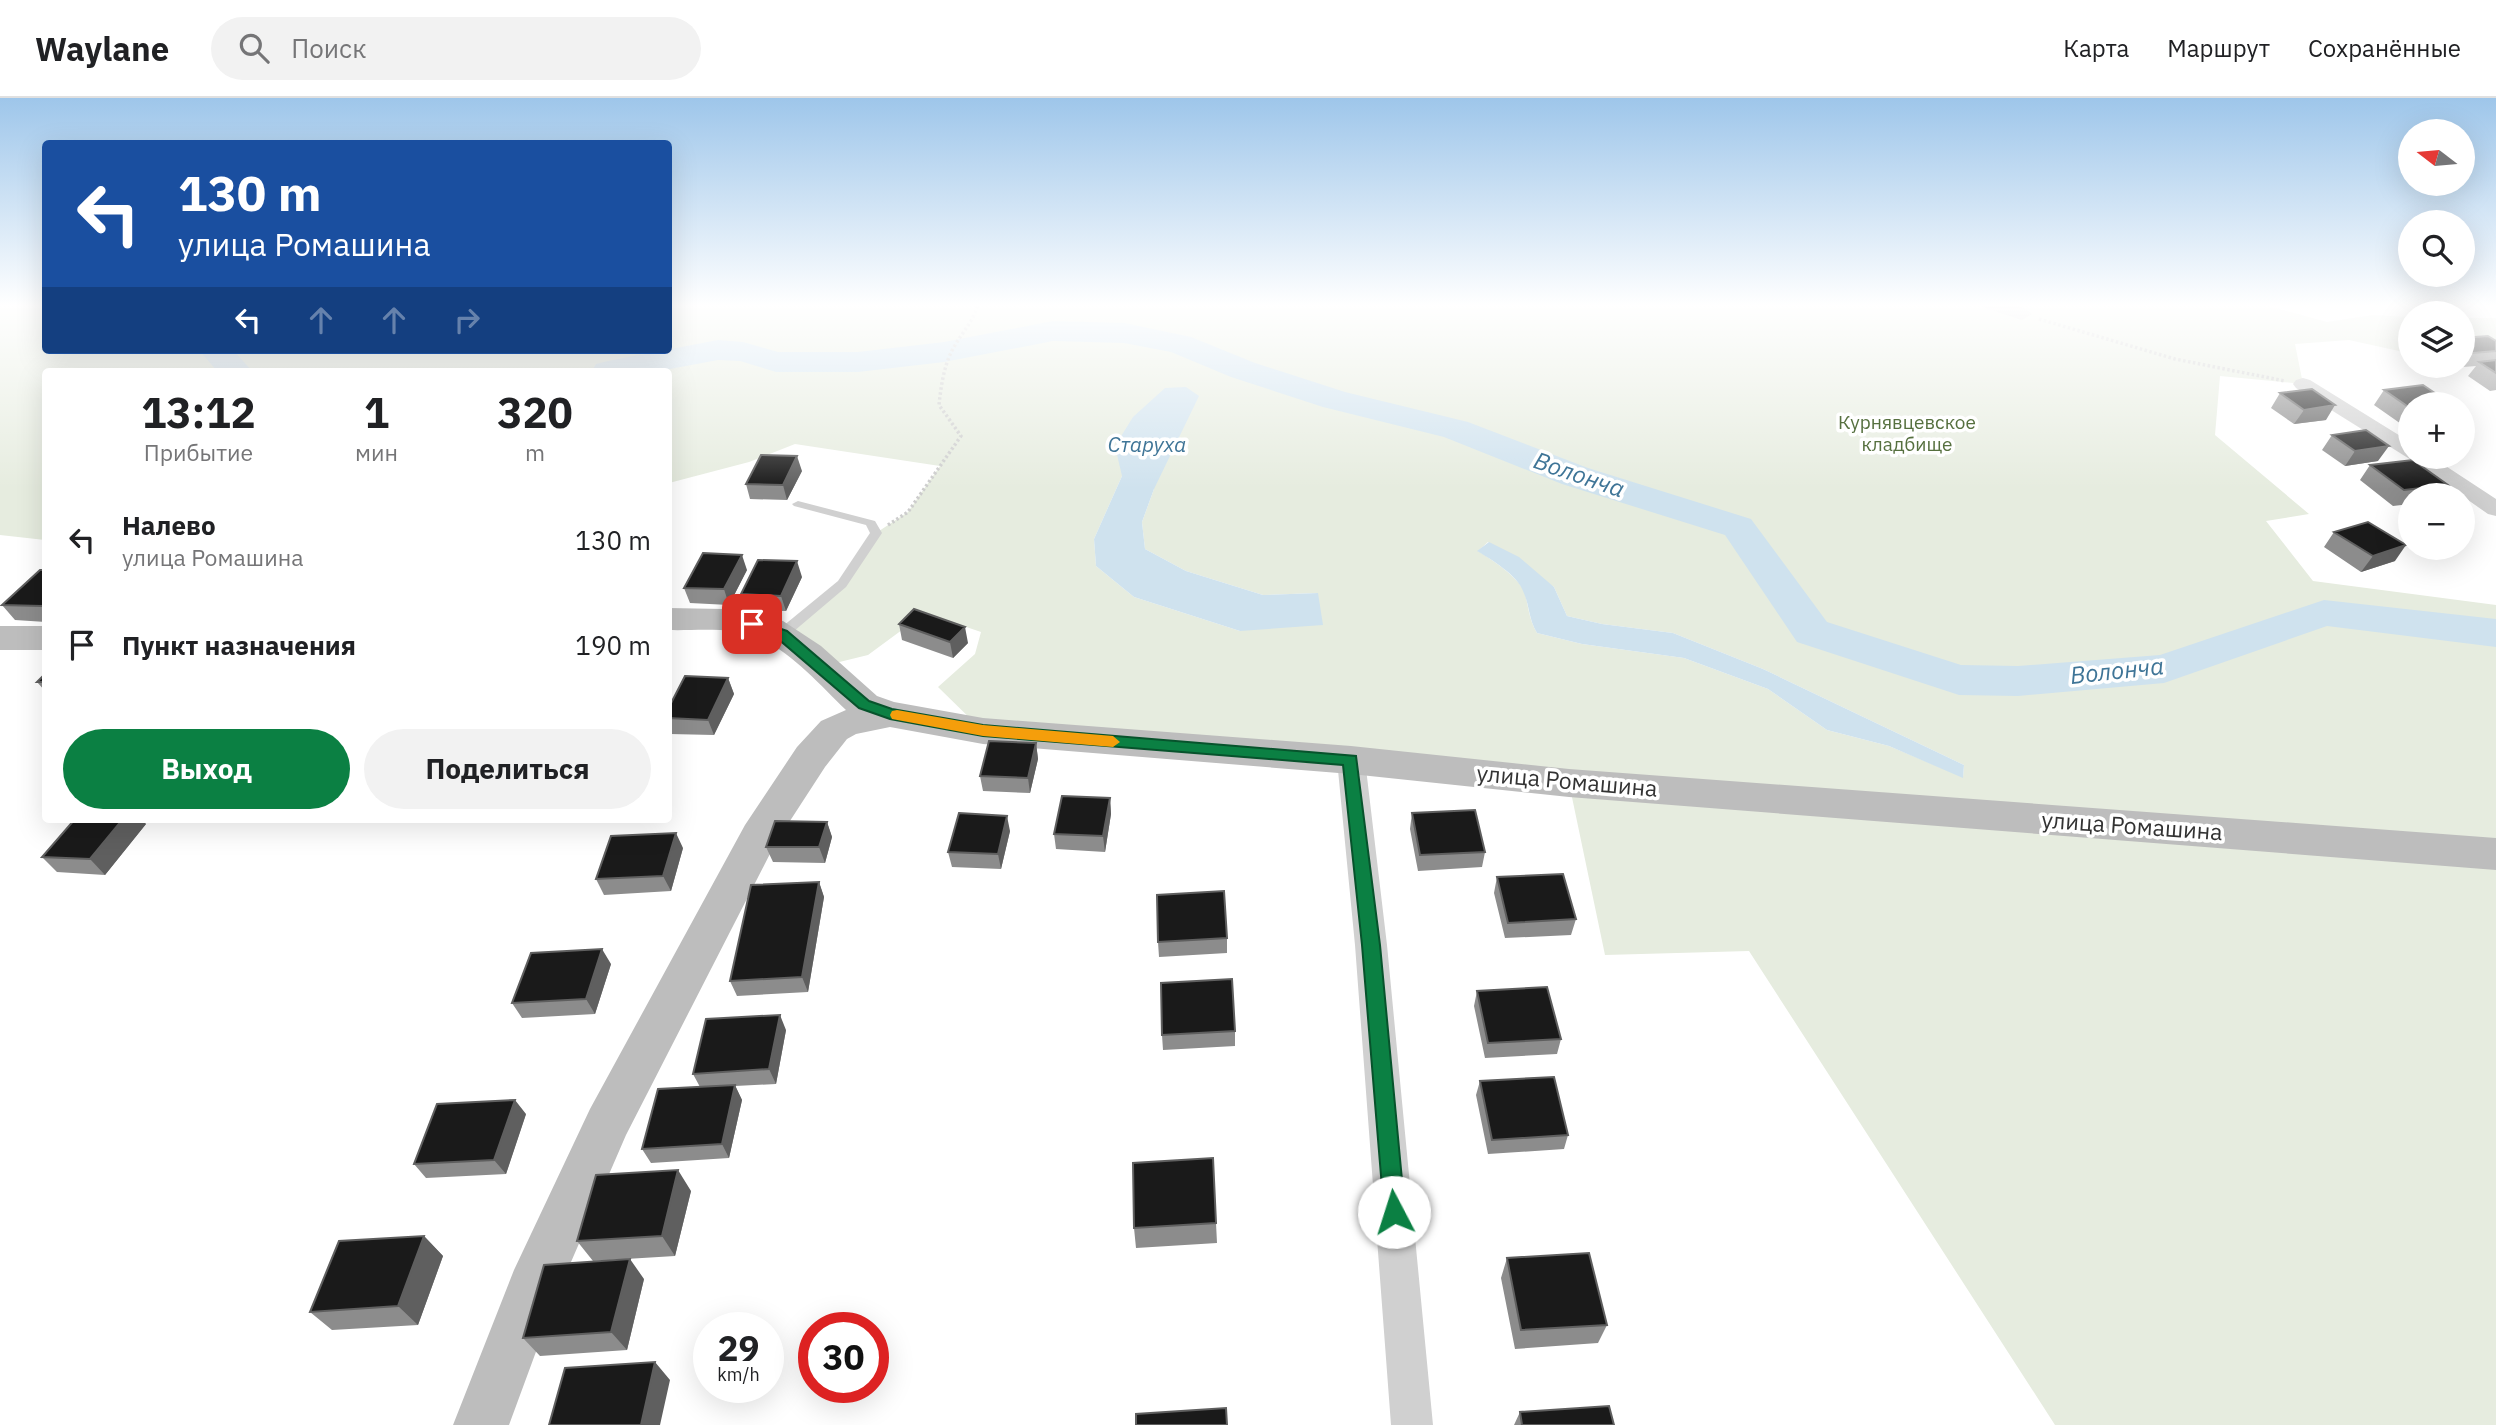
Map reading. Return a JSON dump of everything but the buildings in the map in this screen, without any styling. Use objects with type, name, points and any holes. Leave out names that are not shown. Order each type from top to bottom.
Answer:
[{"type":"street","points":[[2302,384],[2398,444]]},
{"type":"street","points":[[2436,469],[2496,509]]},
{"type":"street","name":"улица Ромашина","points":[[672,619],[724,620],[761,626],[782,634],[864,705],[890,714],[983,730],[1351,760],[1583,784],[2496,855]]},
{"type":"street","points":[[0,638],[42,638]]},
{"type":"street","points":[[811,757],[832,710],[829,688],[819,667]]},
{"type":"street","points":[[481,1425],[533,1288],[607,1124],[759,836],[811,757],[834,730],[846,723],[890,714]]},
{"type":"street","points":[[1351,760],[1371,945],[1412,1425]]},
{"type":"lane","points":[[782,634],[842,584],[876,533],[871,523],[798,504]]},
{"type":"path","points":[[876,533],[908,512],[961,436],[939,405],[942,380],[947,366]]},
{"type":"path","points":[[2210,366],[2302,384]]},
{"type":"green space","name":"Курнявцевское кладбище","points":[[0,366],[2299,366],[2303,384],[2220,376],[2215,435],[2309,514],[2266,521],[2313,581],[2496,605],[2496,1425],[2055,1425],[1749,951],[1605,955],[1569,783],[983,731],[938,687],[975,654],[981,632],[925,613],[868,655],[819,667],[782,634],[842,584],[876,533],[908,512],[940,466],[795,444],[749,462],[672,482],[672,368],[42,368],[42,540],[0,535]],"holes":[[[1122,476],[1154,489],[1142,522],[1145,549],[1186,571],[1263,595],[1318,593],[1240,631],[1134,597],[1096,566],[1094,539]],[[1488,542],[1554,587],[1567,616],[1602,624],[1673,633],[1763,669],[1964,765],[1963,777],[1889,746],[1827,730],[1768,689],[1684,658],[1582,644],[1537,633],[1521,586],[1504,569],[1478,551]]]},
{"type":"water","name":"Старуха","points":[[1186,387],[1199,396],[1154,489],[1142,522],[1145,549],[1186,571],[1263,595],[1318,593],[1323,625],[1240,631],[1134,597],[1096,566],[1094,539],[1122,476],[1115,446],[1133,417],[1165,388]]},
{"type":"water","points":[[1489,542],[1519,557],[1554,587],[1567,616],[1602,624],[1673,633],[1763,669],[1964,765],[1963,778],[1889,746],[1827,730],[1768,689],[1684,658],[1582,644],[1537,633],[1520,585],[1503,568],[1477,551]]},
{"type":"waterway","name":"Волонча","points":[[624,368],[635,366]]},
{"type":"waterway","name":"Волонча","points":[[1233,366],[1335,400],[1456,429],[1575,476],[1738,527],[1812,632],[1959,680],[2018,681],[2164,669],[2324,613],[2496,633]]},
{"type":"slow traffic","points":[[897,715],[983,730],[1113,742]]},
{"type":"route","points":[[752,624],[782,634],[864,705],[890,714],[983,730],[1351,760],[1371,945],[1394,1212]]}]
